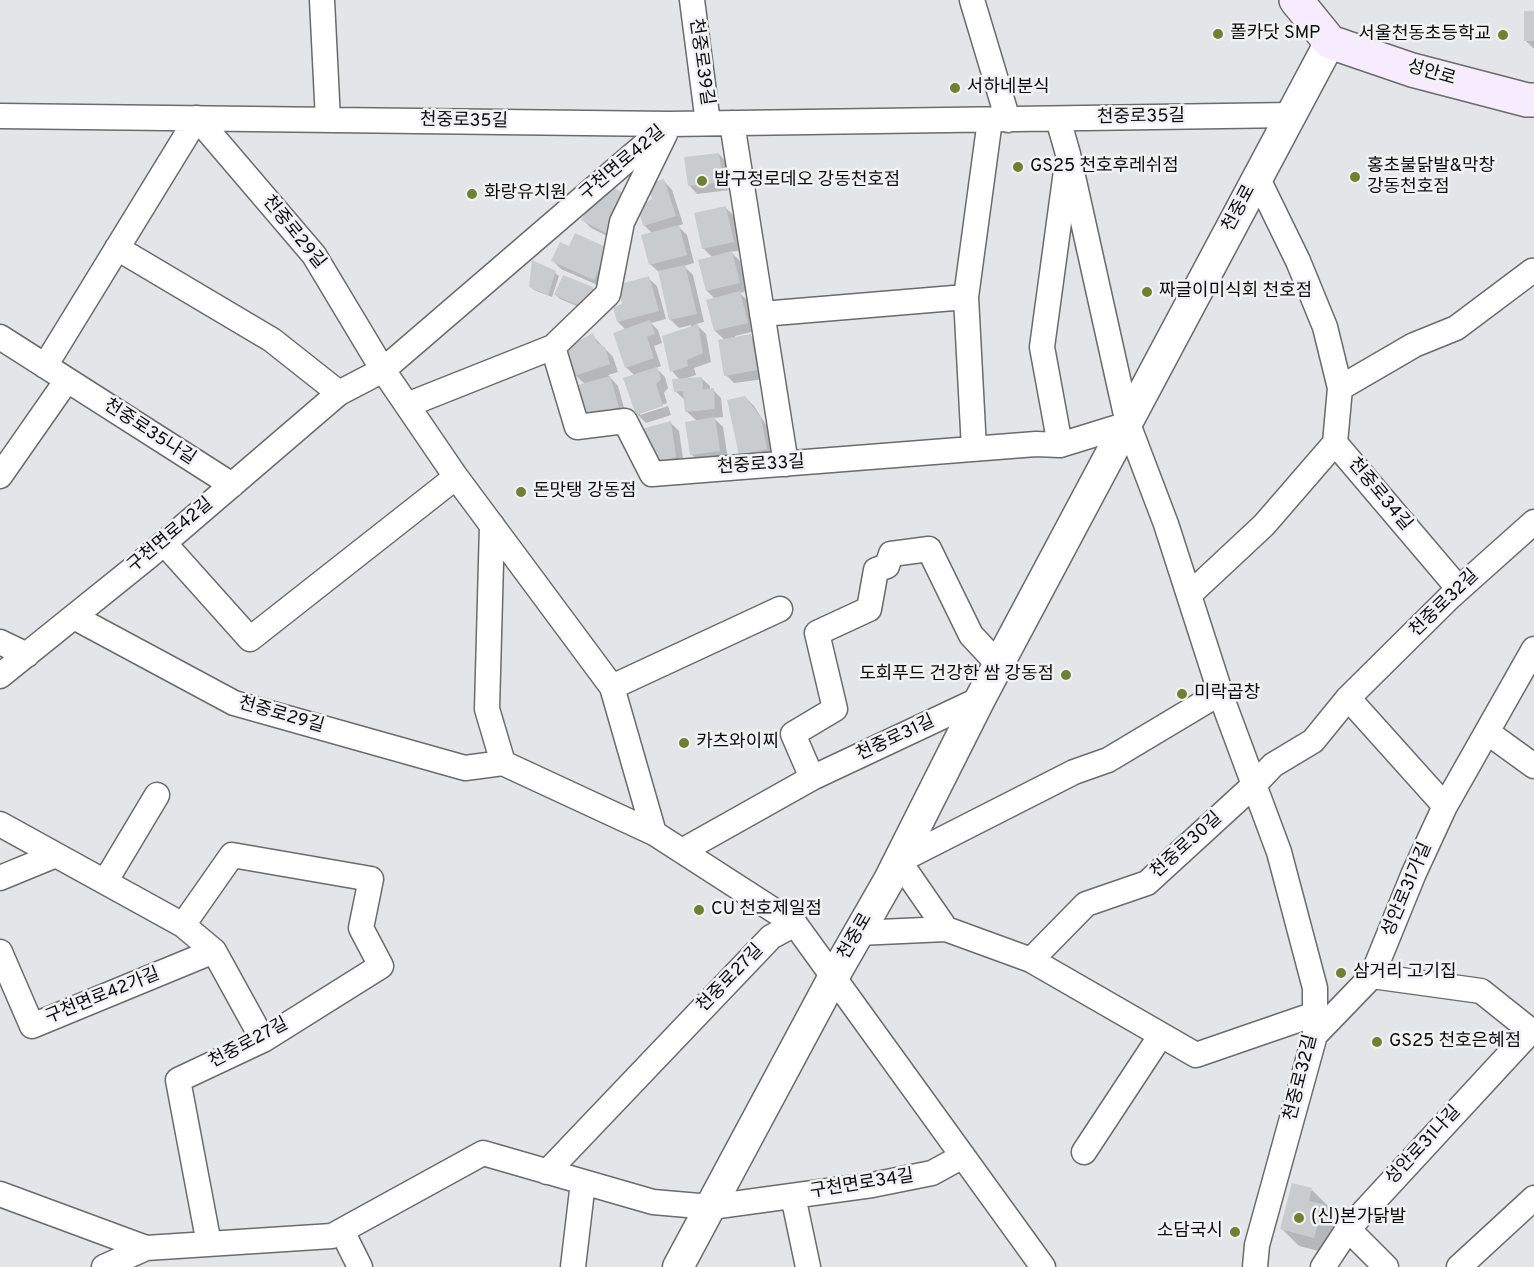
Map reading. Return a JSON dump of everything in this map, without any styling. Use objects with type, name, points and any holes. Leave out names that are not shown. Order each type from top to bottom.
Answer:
[{"type":"main road","points":[[1296,0],[1330,42]]},
{"type":"main road","name":"성안로","points":[[1330,42],[1412,70],[1534,100]]},
{"type":"street","points":[[322,0],[328,120]]},
{"type":"street","name":"천중로39길","points":[[692,0],[708,123]]},
{"type":"street","points":[[972,0],[999,120],[966,297],[974,449]]},
{"type":"street","name":"천중로","points":[[678,1267],[834,976],[899,861],[980,699],[1330,42]]},
{"type":"street","name":"천중로35길","points":[[0,116],[669,124],[1292,115]]},
{"type":"street","points":[[45,366],[196,118]]},
{"type":"street","name":"천중로29길","points":[[196,118],[314,255],[383,370],[456,477],[612,687],[654,833]]},
{"type":"street","points":[[1058,119],[1068,154],[1128,424]]},
{"type":"street","points":[[732,123],[786,464]]},
{"type":"street","name":"구천면로42길","points":[[0,676],[164,543],[339,393],[383,370],[669,124]]},
{"type":"street","name":"구천면로42길","points":[[407,405],[553,347],[609,294],[622,222],[669,124]]},
{"type":"street","points":[[1060,445],[1042,346],[1068,154]]},
{"type":"street","name":"천중로34길","points":[[1257,177],[1298,261],[1325,327],[1340,388],[1335,442],[1459,589]]},
{"type":"street","points":[[117,248],[272,340],[339,393]]},
{"type":"street","points":[[1340,388],[1414,345],[1456,328],[1532,271],[1534,272]]},
{"type":"street","points":[[762,314],[966,297]]},
{"type":"street","name":"천중로35나길","points":[[0,337],[232,485]]},
{"type":"street","name":"천중로33길","points":[[553,347],[577,427],[625,421],[652,474],[1036,444],[1060,445],[1128,424]]},
{"type":"street","points":[[0,476],[67,380]]},
{"type":"street","name":"천중로32길","points":[[1128,424],[1166,524],[1220,693],[1279,852],[1315,987],[1315,1025],[1257,1245],[1255,1267]]},
{"type":"street","points":[[1189,595],[1264,525],[1335,442]]},
{"type":"street","points":[[164,543],[250,639],[456,477]]},
{"type":"street","name":"천중로32길","points":[[1254,785],[1273,765],[1313,741],[1348,698],[1459,589],[1534,522]]},
{"type":"street","points":[[492,525],[488,709],[503,763],[654,833],[795,924],[1043,1267]]},
{"type":"street","points":[[812,778],[793,734],[835,709],[818,633],[869,609],[876,570],[887,566],[891,554],[929,549],[971,635],[999,665]]},
{"type":"street","points":[[612,687],[780,609]]},
{"type":"street","name":"천중로29길","points":[[74,617],[234,703],[465,768],[503,763]]},
{"type":"street","points":[[0,642],[27,655]]},
{"type":"street","name":"성안로31가길","points":[[1315,1025],[1372,976],[1414,873],[1445,806],[1534,649]]},
{"type":"street","points":[[946,929],[899,861],[1074,772],[1108,760],[1220,693]]},
{"type":"street","points":[[1348,698],[1445,806]]},
{"type":"street","name":"천중로31길","points":[[682,851],[812,778],[980,699]]},
{"type":"street","points":[[1487,732],[1534,766]]},
{"type":"street","name":"천중로30길","points":[[1031,960],[1086,904],[1147,883],[1254,785]]},
{"type":"street","points":[[105,882],[157,795]]},
{"type":"street","points":[[0,824],[183,925],[214,951],[263,1041]]},
{"type":"street","points":[[0,878],[56,855]]},
{"type":"street","name":"천중로27길","points":[[183,925],[232,855],[371,879],[361,928],[381,966],[263,1041],[178,1080],[209,1244]]},
{"type":"street","name":"천중로27길","points":[[548,1172],[771,937],[795,924]]},
{"type":"street","points":[[858,933],[946,929],[1031,960],[1196,1055],[1315,1025]]},
{"type":"street","name":"구천면로42가길","points":[[0,952],[32,1026],[214,951]]},
{"type":"street","name":"성안로31나길","points":[[1323,1267],[1348,1229],[1532,1030],[1481,991],[1372,976]]},
{"type":"street","points":[[1084,1152],[1161,1035]]},
{"type":"street","points":[[104,1267],[146,1248],[332,1236],[483,1153],[653,1202],[711,1207],[793,1196]]},
{"type":"street","name":"구천면로34길","points":[[808,1267],[793,1196],[872,1185],[932,1173],[963,1156]]},
{"type":"street","points":[[573,1267],[583,1182]]},
{"type":"street","points":[[0,1194],[146,1248]]},
{"type":"street","points":[[1459,1267],[1534,1198]]},
{"type":"street","points":[[1348,1229],[1386,1267]]},
{"type":"street","points":[[342,1231],[360,1267]]},
{"type":"building","points":[[1524,11],[1534,11],[1534,41],[1524,41]]},
{"type":"building","points":[[719,153],[723,182],[688,186],[684,157]]},
{"type":"building","points":[[664,179],[676,216],[643,226],[638,207],[652,199],[647,184]]},
{"type":"building","points":[[610,186],[627,195],[608,234],[581,220],[596,197]]},
{"type":"building","points":[[726,206],[734,242],[702,249],[694,213]]},
{"type":"building","points":[[679,225],[687,255],[649,265],[641,235]]},
{"type":"building","points":[[575,233],[608,248],[594,280],[551,261],[560,242],[569,246]]},
{"type":"building","points":[[732,251],[740,283],[706,291],[698,260]]},
{"type":"building","points":[[532,260],[556,271],[548,295],[529,287]]},
{"type":"building","points":[[685,265],[697,314],[669,320],[658,271]]},
{"type":"building","points":[[563,275],[593,287],[585,308],[554,295]]},
{"type":"building","points":[[649,276],[659,311],[617,322],[613,307],[622,304],[617,285]]},
{"type":"building","points":[[740,291],[748,323],[714,331],[706,300]]},
{"type":"building","points":[[650,320],[655,334],[647,337],[654,358],[625,368],[613,333]]},
{"type":"building","points":[[698,324],[703,353],[687,360],[688,366],[670,372],[662,336]]},
{"type":"building","points":[[593,333],[597,343],[605,347],[610,364],[574,376],[566,348]]},
{"type":"building","points":[[751,334],[757,370],[724,376],[718,340]]},
{"type":"building","points":[[657,367],[661,379],[656,384],[663,406],[636,415],[623,378]]},
{"type":"building","points":[[610,376],[619,407],[587,417],[578,385]]},
{"type":"building","points":[[702,377],[703,389],[714,388],[715,409],[685,412],[683,391],[674,392],[672,379]]},
{"type":"building","points":[[745,396],[761,418],[767,449],[739,455],[727,400]]},
{"type":"building","points":[[715,417],[720,451],[690,455],[685,422]]},
{"type":"building","points":[[671,421],[676,457],[655,464],[641,429]]},
{"type":"building","points":[[1292,1183],[1312,1188],[1309,1201],[1323,1204],[1314,1238],[1280,1229]]},
{"type":"place","name":"폴카닷 SMP","points":[[1218,34]]},
{"type":"place","name":"서울천동초등학교","points":[[1503,35]]},
{"type":"place","name":"서하네분식","points":[[955,88]]},
{"type":"place","name":"GS25 천호후레쉬점","points":[[1018,167]]},
{"type":"place","name":"홍초불닭발&막창 강동천호점","points":[[1355,177]]},
{"type":"place","name":"밥구정로데오 강동천호점","points":[[702,181]]},
{"type":"place","name":"화랑유치원","points":[[472,194]]},
{"type":"place","name":"짜글이미식회 천호점","points":[[1147,292]]},
{"type":"place","name":"돈맛탱 강동점","points":[[521,492]]},
{"type":"place","name":"도회푸드 건강한 쌈 강동점","points":[[1066,675]]},
{"type":"place","name":"미락곱창","points":[[1182,694]]},
{"type":"place","name":"카츠와이찌","points":[[684,743]]},
{"type":"place","name":"CU 천호제일점","points":[[699,910]]},
{"type":"place","name":"삼거리 고기집","points":[[1341,973]]},
{"type":"place","name":"GS25 천호은혜점","points":[[1377,1042]]},
{"type":"place","name":"(신)본가닭발","points":[[1299,1218]]},
{"type":"place","name":"소담국시","points":[[1235,1232]]}]
